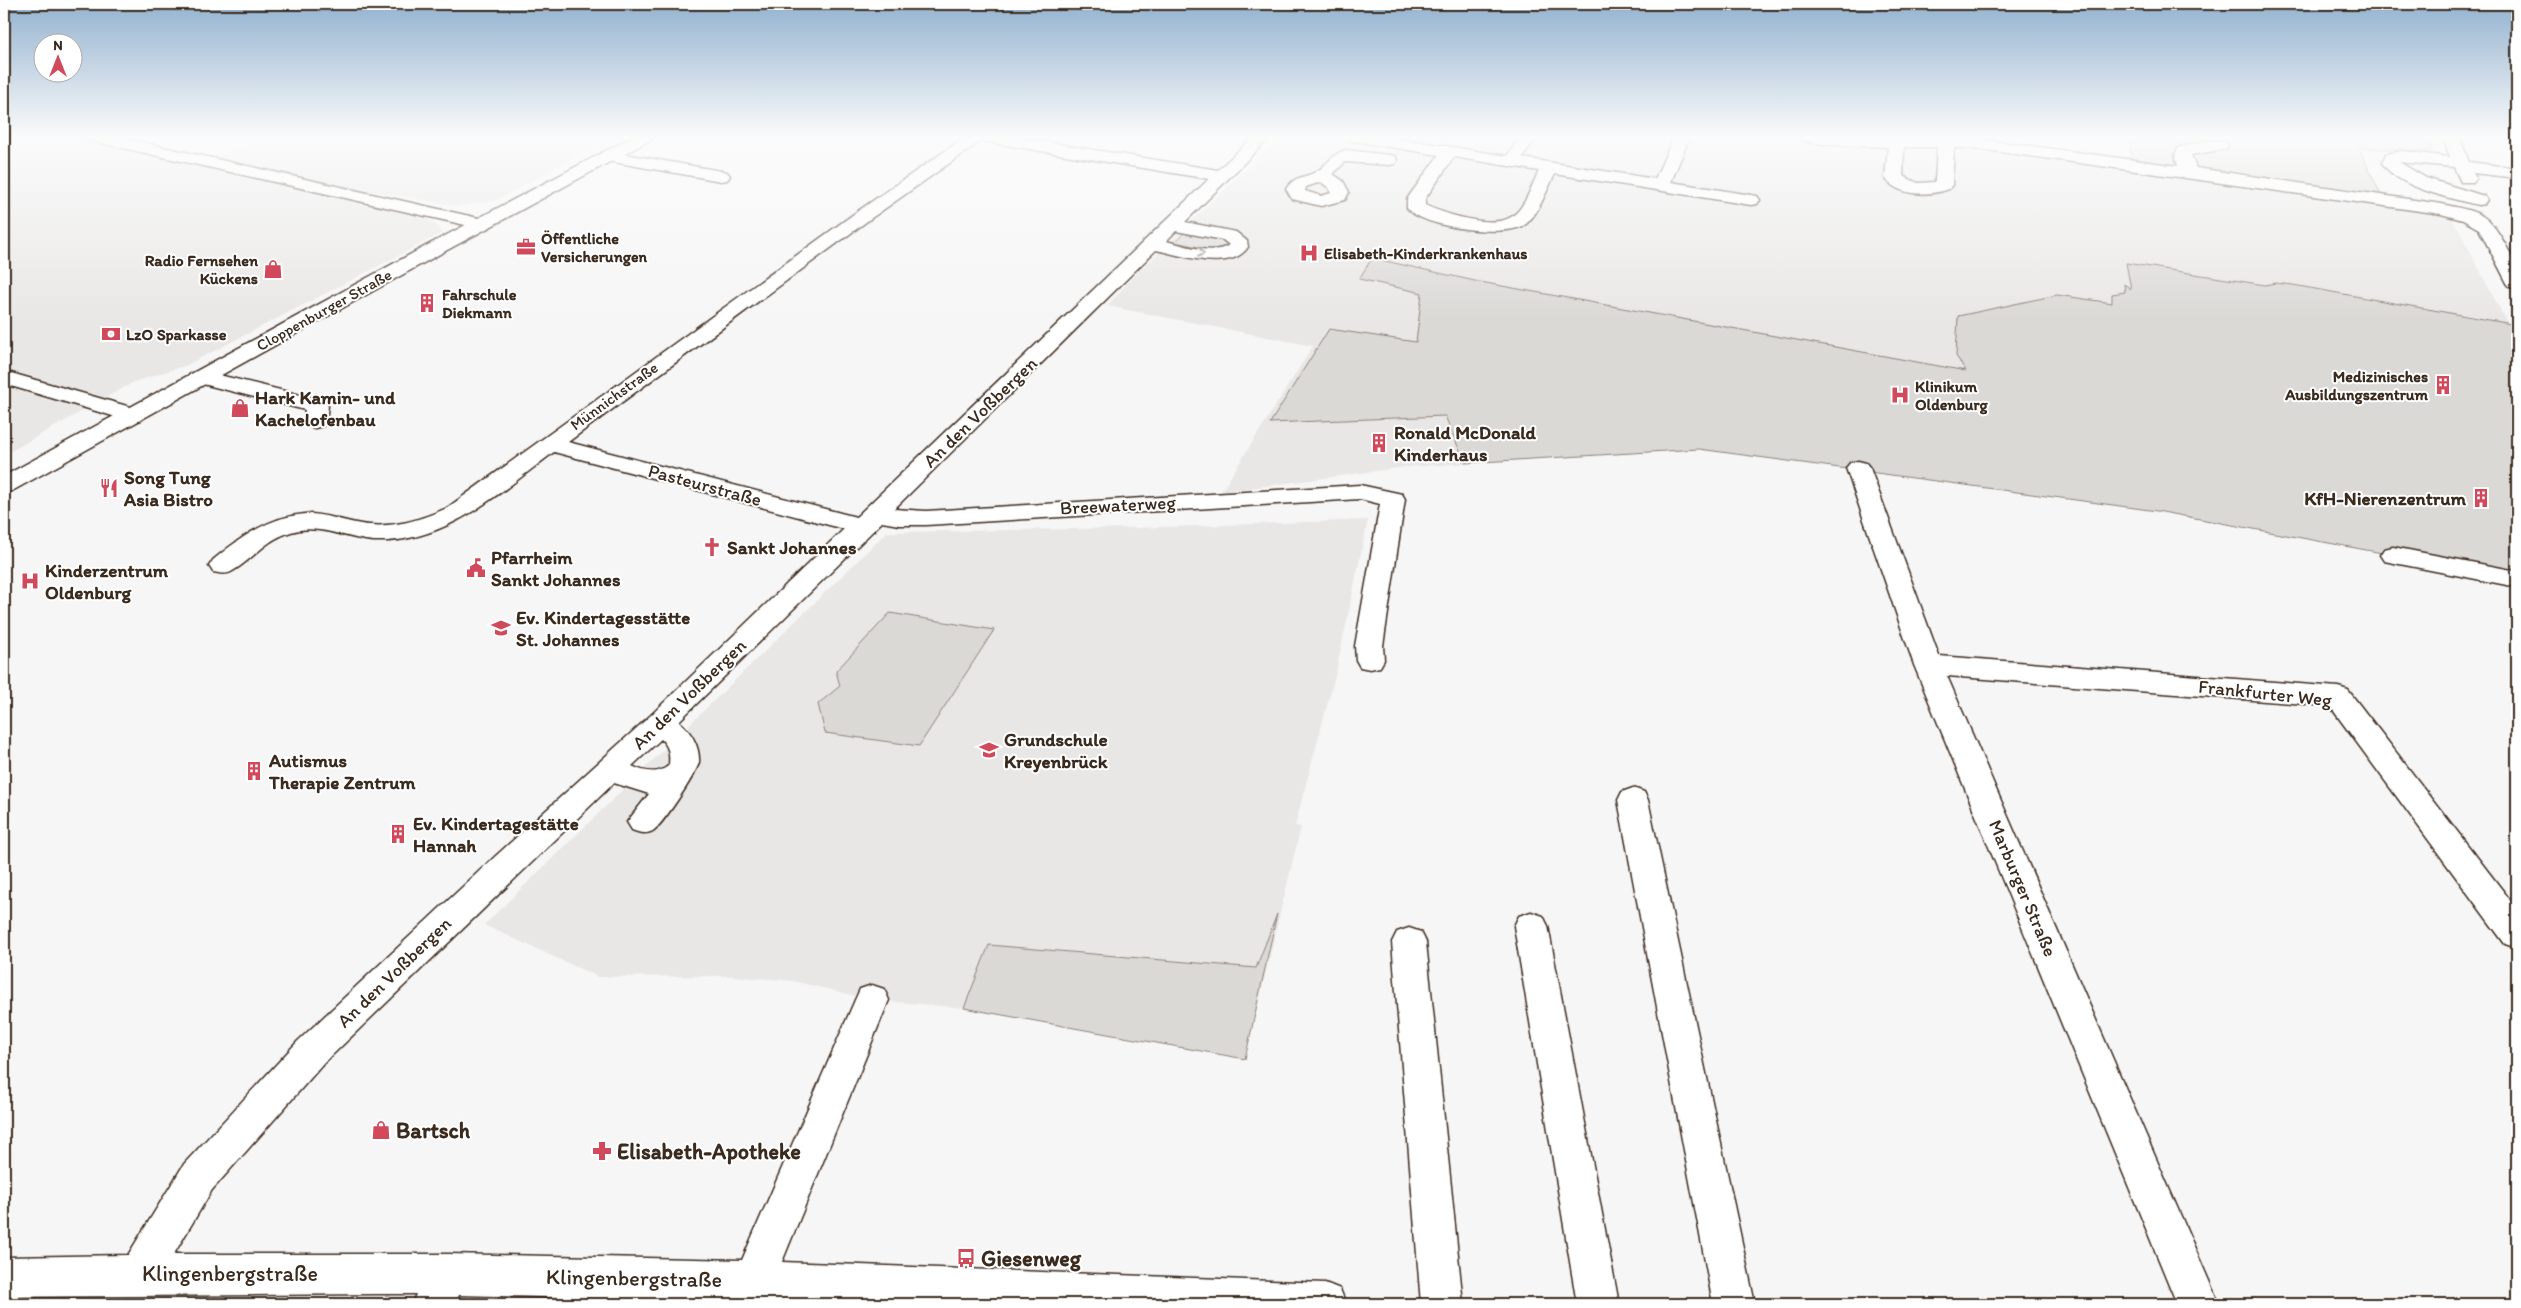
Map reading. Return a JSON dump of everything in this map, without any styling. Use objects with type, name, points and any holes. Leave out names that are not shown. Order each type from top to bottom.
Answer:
[{"type":"street","points":[[363,197],[483,224]]},
{"type":"street","name":"Cloppenburger Straße","points":[[4,486],[533,197]]},
{"type":"street","name":"Münnichstraße","points":[[222,566],[255,540],[290,524],[325,521],[373,533],[429,525],[456,513],[890,197]]},
{"type":"street","name":"An den Voßbergen","points":[[140,1273],[198,1177],[311,1052],[499,872],[661,722],[1201,197]]},
{"type":"street","points":[[1417,197],[1416,208],[1430,215],[1479,225],[1502,227],[1522,218],[1534,197]]},
{"type":"street","points":[[1733,197],[1751,200]]},
{"type":"street","points":[[2362,197],[2442,209],[2469,216],[2486,226],[2517,283]]},
{"type":"street","points":[[2465,197],[2478,200]]},
{"type":"street","points":[[2469,216],[2475,211],[2478,200],[2477,197]]},
{"type":"street","points":[[1153,244],[1213,256],[1234,252],[1239,247],[1238,241],[1229,236],[1171,226]]},
{"type":"street","points":[[2488,230],[2508,233]]},
{"type":"street","points":[[4,377],[134,415]]},
{"type":"street","points":[[203,377],[317,406],[315,421]]},
{"type":"street","name":"Pasteurstraße","points":[[549,444],[868,520]]},
{"type":"street","name":"Marburger Straße","points":[[1858,468],[1928,665],[2198,1304]]},
{"type":"street","name":"Breewaterweg","points":[[868,520],[1360,492],[1393,500],[1369,646],[1370,660]]},
{"type":"street","points":[[2393,555],[2517,579]]},
{"type":"street","name":"Frankfurter Weg","points":[[1928,665],[2338,697],[2517,934]]},
{"type":"street","points":[[643,822],[658,806],[674,778],[683,769],[684,747],[679,737],[661,722]]},
{"type":"street","points":[[612,769],[638,782],[655,784],[674,778]]},
{"type":"street","points":[[1632,800],[1734,1304]]},
{"type":"street","points":[[1531,926],[1598,1304]]},
{"type":"street","points":[[1409,942],[1442,1304]]},
{"type":"street","points":[[754,1281],[872,1000]]},
{"type":"street","name":"Klingenbergstraße","points":[[4,1276],[140,1273],[440,1289],[754,1281],[1220,1302],[1325,1304]]},
{"type":"shaded area","points":[[4,197],[339,197],[428,219],[438,226],[442,233],[187,365],[134,382],[4,455]]},
{"type":"shaded area","points":[[406,197],[502,197],[495,201],[458,206]]},
{"type":"shaded area","name":"Klinikum Oldenburg","points":[[1217,197],[2327,197],[2445,214],[2452,219],[2517,342],[2001,476],[1699,449],[1406,467],[1221,492],[1313,346],[1107,306],[1137,273]]},
{"type":"shaded area","points":[[1184,233],[1225,240],[1228,244],[1223,249],[1213,250],[1175,242]]},
{"type":"shaded area","points":[[1372,258],[1475,281],[1966,371],[1956,356],[1958,316],[2057,295],[2112,303],[2112,294],[2125,292],[2124,284],[2131,289],[2126,263],[2265,285],[2275,283],[2293,285],[2517,325],[2517,574],[2391,549],[2393,555],[2157,511],[1699,449],[1465,463],[1445,416],[1270,423],[1329,329],[1416,342],[1422,293],[1359,279]]},
{"type":"shaded area","name":"Grundschule Kreyenbrück","points":[[1368,520],[1336,672],[1295,826],[1301,827],[1245,1059],[964,1008],[872,1000],[793,981],[731,976],[598,977],[484,925],[887,532],[1137,528]]},
{"type":"shaded area","points":[[890,613],[994,630],[919,746],[825,733],[818,704],[840,686],[836,671]]},
{"type":"shaded area","points":[[1277,914],[1245,1059],[964,1008],[989,945],[1256,968]]},
{"type":"place","name":"Öffentliche Versicherungen","points":[[526,247]]},
{"type":"place","name":"Elisabeth-Kinderkrankenhaus","points":[[1309,253]]},
{"type":"place","name":"Radio Fernsehen Kückens","points":[[273,269]]},
{"type":"place","name":"Fahrschule Diekmann","points":[[427,303]]},
{"type":"place","name":"LzO Sparkasse","points":[[111,334]]},
{"type":"place","name":"Medizinisches Ausbildungszentrum","points":[[2443,385]]},
{"type":"place","name":"Klinikum Oldenburg","points":[[1900,395]]},
{"type":"place","name":"Hark Kamin- und Kachelofenbau","points":[[240,408]]},
{"type":"place","name":"Ronald McDonald Kinderhaus","points":[[1379,443]]},
{"type":"place","name":"Song Tung Asia Bistro","points":[[109,488]]},
{"type":"place","name":"KfH-Nierenzentrum","points":[[2481,498]]},
{"type":"place","name":"Sankt Johannes","points":[[712,547]]},
{"type":"place","name":"Pfarrheim Sankt Johannes","points":[[476,568]]},
{"type":"place","name":"Kinderzentrum Oldenburg","points":[[30,581]]},
{"type":"place","name":"Ev. Kindertagesstätte St. Johannes","points":[[501,628]]},
{"type":"place","name":"Grundschule Kreyenbrück","points":[[989,750]]},
{"type":"place","name":"Autismus Therapie Zentrum","points":[[254,771]]},
{"type":"place","name":"Ev. Kindertagestätte Hannah","points":[[398,834]]},
{"type":"place","name":"Bartsch","points":[[381,1130]]},
{"type":"place","name":"Elisabeth-Apotheke","points":[[602,1151]]},
{"type":"place","name":"Giesenweg","points":[[966,1258]]}]
